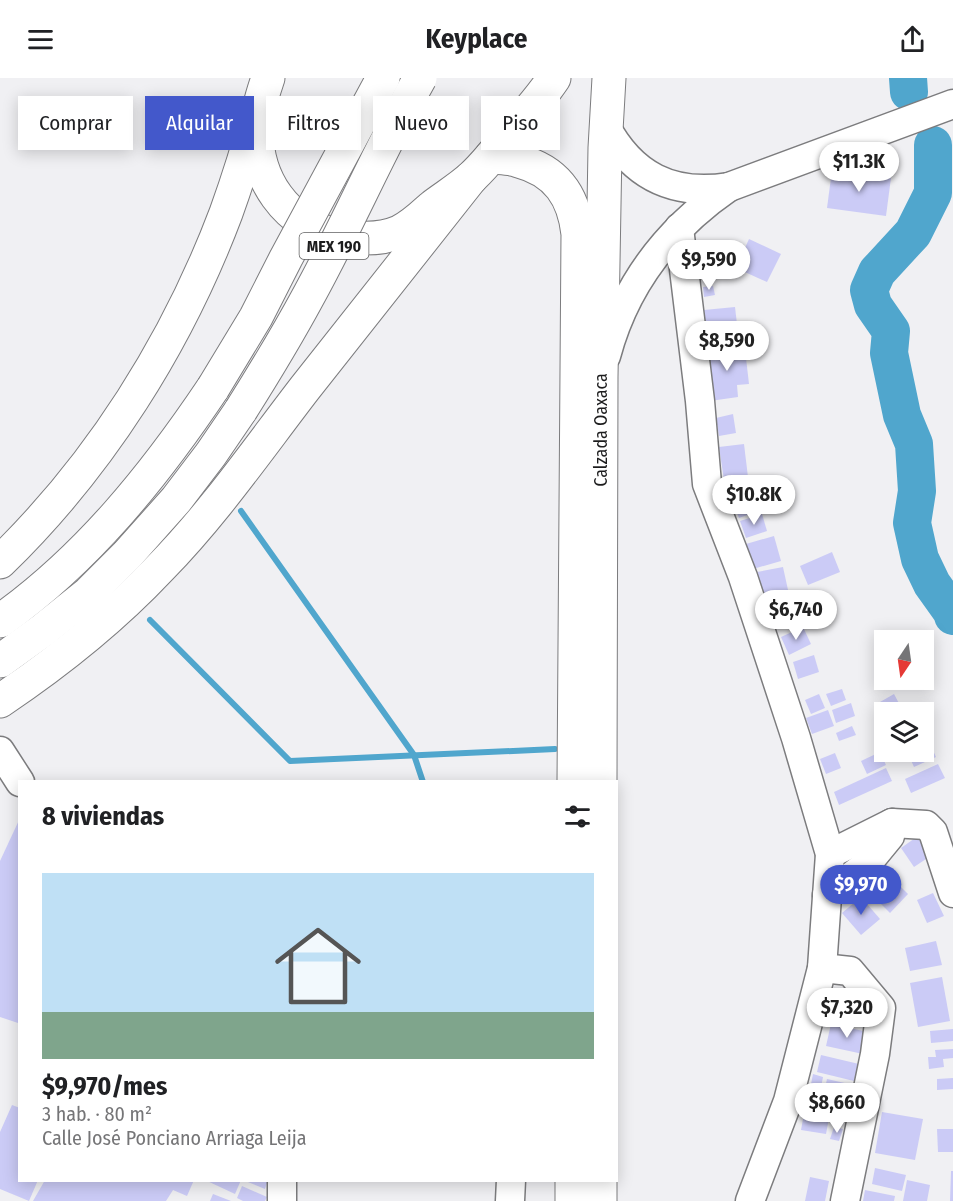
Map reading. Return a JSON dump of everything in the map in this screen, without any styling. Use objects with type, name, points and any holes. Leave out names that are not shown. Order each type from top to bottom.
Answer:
[{"type":"main road","name":"MEX 190","points":[[0,621],[66,567],[123,509],[180,437],[256,317],[382,78]]},
{"type":"main road","name":"MEX 190","points":[[0,661],[88,594],[127,555],[176,500],[212,454],[274,358],[310,294],[420,78]]},
{"type":"main road","points":[[0,701],[99,627],[130,599],[190,535],[400,266],[554,78]]},
{"type":"main road","name":"Calzada Oaxaca","points":[[600,780],[601,377],[605,125],[609,78]]},
{"type":"main road","points":[[264,91],[257,121],[257,138],[264,171],[280,201],[291,213],[318,230],[356,238],[376,238],[399,232],[417,221],[481,168]]},
{"type":"main road","points":[[0,562],[32,529],[84,466],[111,430],[156,360],[192,292],[222,222],[264,91]]},
{"type":"main road","name":"Calzada Oaxaca","points":[[481,168],[519,160],[543,170],[565,192],[576,219],[578,246],[574,780]]},
{"type":"main road","points":[[572,1182],[573,1201]]},
{"type":"main road","points":[[600,1182],[600,1201]]},
{"type":"street","points":[[605,125],[621,151],[644,172],[657,180],[675,186],[711,190],[729,187],[953,104]]},
{"type":"street","points":[[601,377],[620,317],[631,293],[650,263],[679,228],[729,187]]},
{"type":"street","points":[[679,228],[700,401],[707,484],[747,588],[796,738],[830,854],[822,968],[789,1101],[750,1201]]},
{"type":"street","points":[[0,751],[19,780]]},
{"type":"street","points":[[830,854],[892,822],[926,825],[933,832],[953,893]]},
{"type":"street","points":[[827,895],[867,864],[890,836],[892,822]]},
{"type":"street","points":[[822,968],[850,971],[881,1008],[875,1054],[844,1201]]},
{"type":"street","points":[[282,1182],[282,1201]]},
{"type":"street","points":[[510,1201],[511,1182]]},
{"type":"building","points":[[832,170],[891,178],[886,216],[827,208]]},
{"type":"building","points":[[749,239],[781,254],[767,282],[736,268]]},
{"type":"building","points":[[713,286],[715,295],[704,297],[703,287]]},
{"type":"building","points":[[735,307],[739,341],[708,344],[704,310]]},
{"type":"building","points":[[748,341],[751,357],[746,358],[749,384],[737,385],[738,397],[710,401],[706,352],[722,349],[723,356],[737,354],[736,343]]},
{"type":"building","points":[[733,414],[736,433],[719,436],[716,418]]},
{"type":"building","points":[[744,444],[748,477],[724,480],[719,447]]},
{"type":"building","points":[[751,480],[761,510],[739,518],[728,488]]},
{"type":"building","points":[[762,514],[767,531],[746,538],[740,521]]},
{"type":"building","points":[[774,536],[781,561],[753,569],[746,544]]},
{"type":"building","points":[[832,552],[840,572],[808,585],[800,566]]},
{"type":"building","points":[[783,567],[788,590],[762,595],[757,572]]},
{"type":"building","points":[[803,627],[811,644],[789,655],[781,637]]},
{"type":"building","points":[[814,655],[819,672],[798,679],[793,662]]},
{"type":"building","points":[[842,689],[846,700],[831,706],[826,694]]},
{"type":"building","points":[[819,694],[825,708],[811,714],[805,700]]},
{"type":"building","points":[[894,694],[898,702],[880,702]]},
{"type":"building","points":[[851,703],[855,716],[836,723],[832,710]]},
{"type":"building","points":[[828,710],[834,726],[812,734],[806,718]]},
{"type":"building","points":[[852,726],[856,735],[839,741],[836,733]]},
{"type":"building","points":[[835,753],[841,768],[826,774],[820,759]]},
{"type":"building","points":[[874,755],[874,762],[885,762],[886,765],[867,774],[861,761]]},
{"type":"building","points":[[912,762],[925,762],[914,767]]},
{"type":"building","points":[[938,764],[945,778],[911,793],[905,779]]},
{"type":"building","points":[[886,768],[892,781],[839,805],[834,792]]},
{"type":"building","points":[[18,822],[18,1023],[0,1017],[0,861]]},
{"type":"building","points":[[918,836],[932,855],[914,867],[901,848]]},
{"type":"building","points":[[884,868],[894,878],[876,897],[866,887]]},
{"type":"building","points":[[898,884],[908,894],[890,913],[880,903]]},
{"type":"building","points":[[933,893],[944,916],[927,923],[917,900]]},
{"type":"building","points":[[861,897],[880,919],[861,935],[842,913]]},
{"type":"building","points":[[936,941],[942,965],[910,971],[905,948]]},
{"type":"building","points":[[942,977],[950,1021],[918,1027],[910,983]]},
{"type":"building","points":[[831,1024],[868,1032],[863,1054],[826,1046]]},
{"type":"building","points":[[953,1029],[953,1041],[931,1043],[930,1031]]},
{"type":"building","points":[[953,1049],[953,1058],[943,1059],[944,1067],[929,1069],[928,1057],[936,1057],[935,1050]]},
{"type":"building","points":[[821,1055],[859,1064],[854,1081],[817,1072]]},
{"type":"building","points":[[813,1074],[823,1077],[819,1097],[809,1094]]},
{"type":"building","points":[[953,1078],[953,1089],[937,1090],[937,1079]]},
{"type":"building","points":[[827,1079],[858,1086],[856,1094],[836,1090],[832,1108],[821,1106]]},
{"type":"building","points":[[839,1101],[854,1104],[852,1113],[837,1110]]},
{"type":"building","points":[[12,1105],[18,1107],[18,1182],[37,1182],[29,1201],[0,1189],[0,1132]]},
{"type":"building","points":[[805,1108],[830,1113],[826,1134],[801,1130]]},
{"type":"building","points":[[882,1112],[923,1119],[915,1160],[875,1153]]},
{"type":"building","points":[[834,1127],[843,1129],[839,1141],[830,1139]]},
{"type":"building","points":[[937,1129],[953,1129],[953,1152],[938,1152]]},
{"type":"building","points":[[875,1168],[906,1175],[902,1191],[872,1184]]},
{"type":"building","points":[[951,1171],[953,1171],[953,1201],[950,1201]]},
{"type":"building","points":[[810,1177],[829,1181],[825,1201],[805,1201]]},
{"type":"building","points":[[907,1180],[930,1185],[927,1201],[903,1201]]},
{"type":"building","points":[[44,1182],[193,1182],[187,1196],[173,1190],[166,1201],[33,1201]]},
{"type":"building","points":[[209,1182],[240,1182],[235,1194]]},
{"type":"building","points":[[248,1182],[267,1182],[265,1189]]},
{"type":"building","points":[[242,1186],[267,1197],[265,1201],[243,1201],[237,1198]]},
{"type":"building","points":[[865,1190],[895,1196],[894,1201],[863,1201]]},
{"type":"building","points":[[213,1194],[231,1201],[210,1201]]},
{"type":"waterway","points":[[908,78],[909,92]]},
{"type":"waterway","points":[[933,145],[933,193],[913,233],[877,272],[869,290],[873,305],[891,331],[889,353],[902,415],[914,444],[917,491],[912,523],[920,559],[932,584],[953,616]]},
{"type":"waterway","points":[[241,511],[414,755],[422,780]]},
{"type":"waterway","points":[[150,620],[290,761],[555,749]]}]
